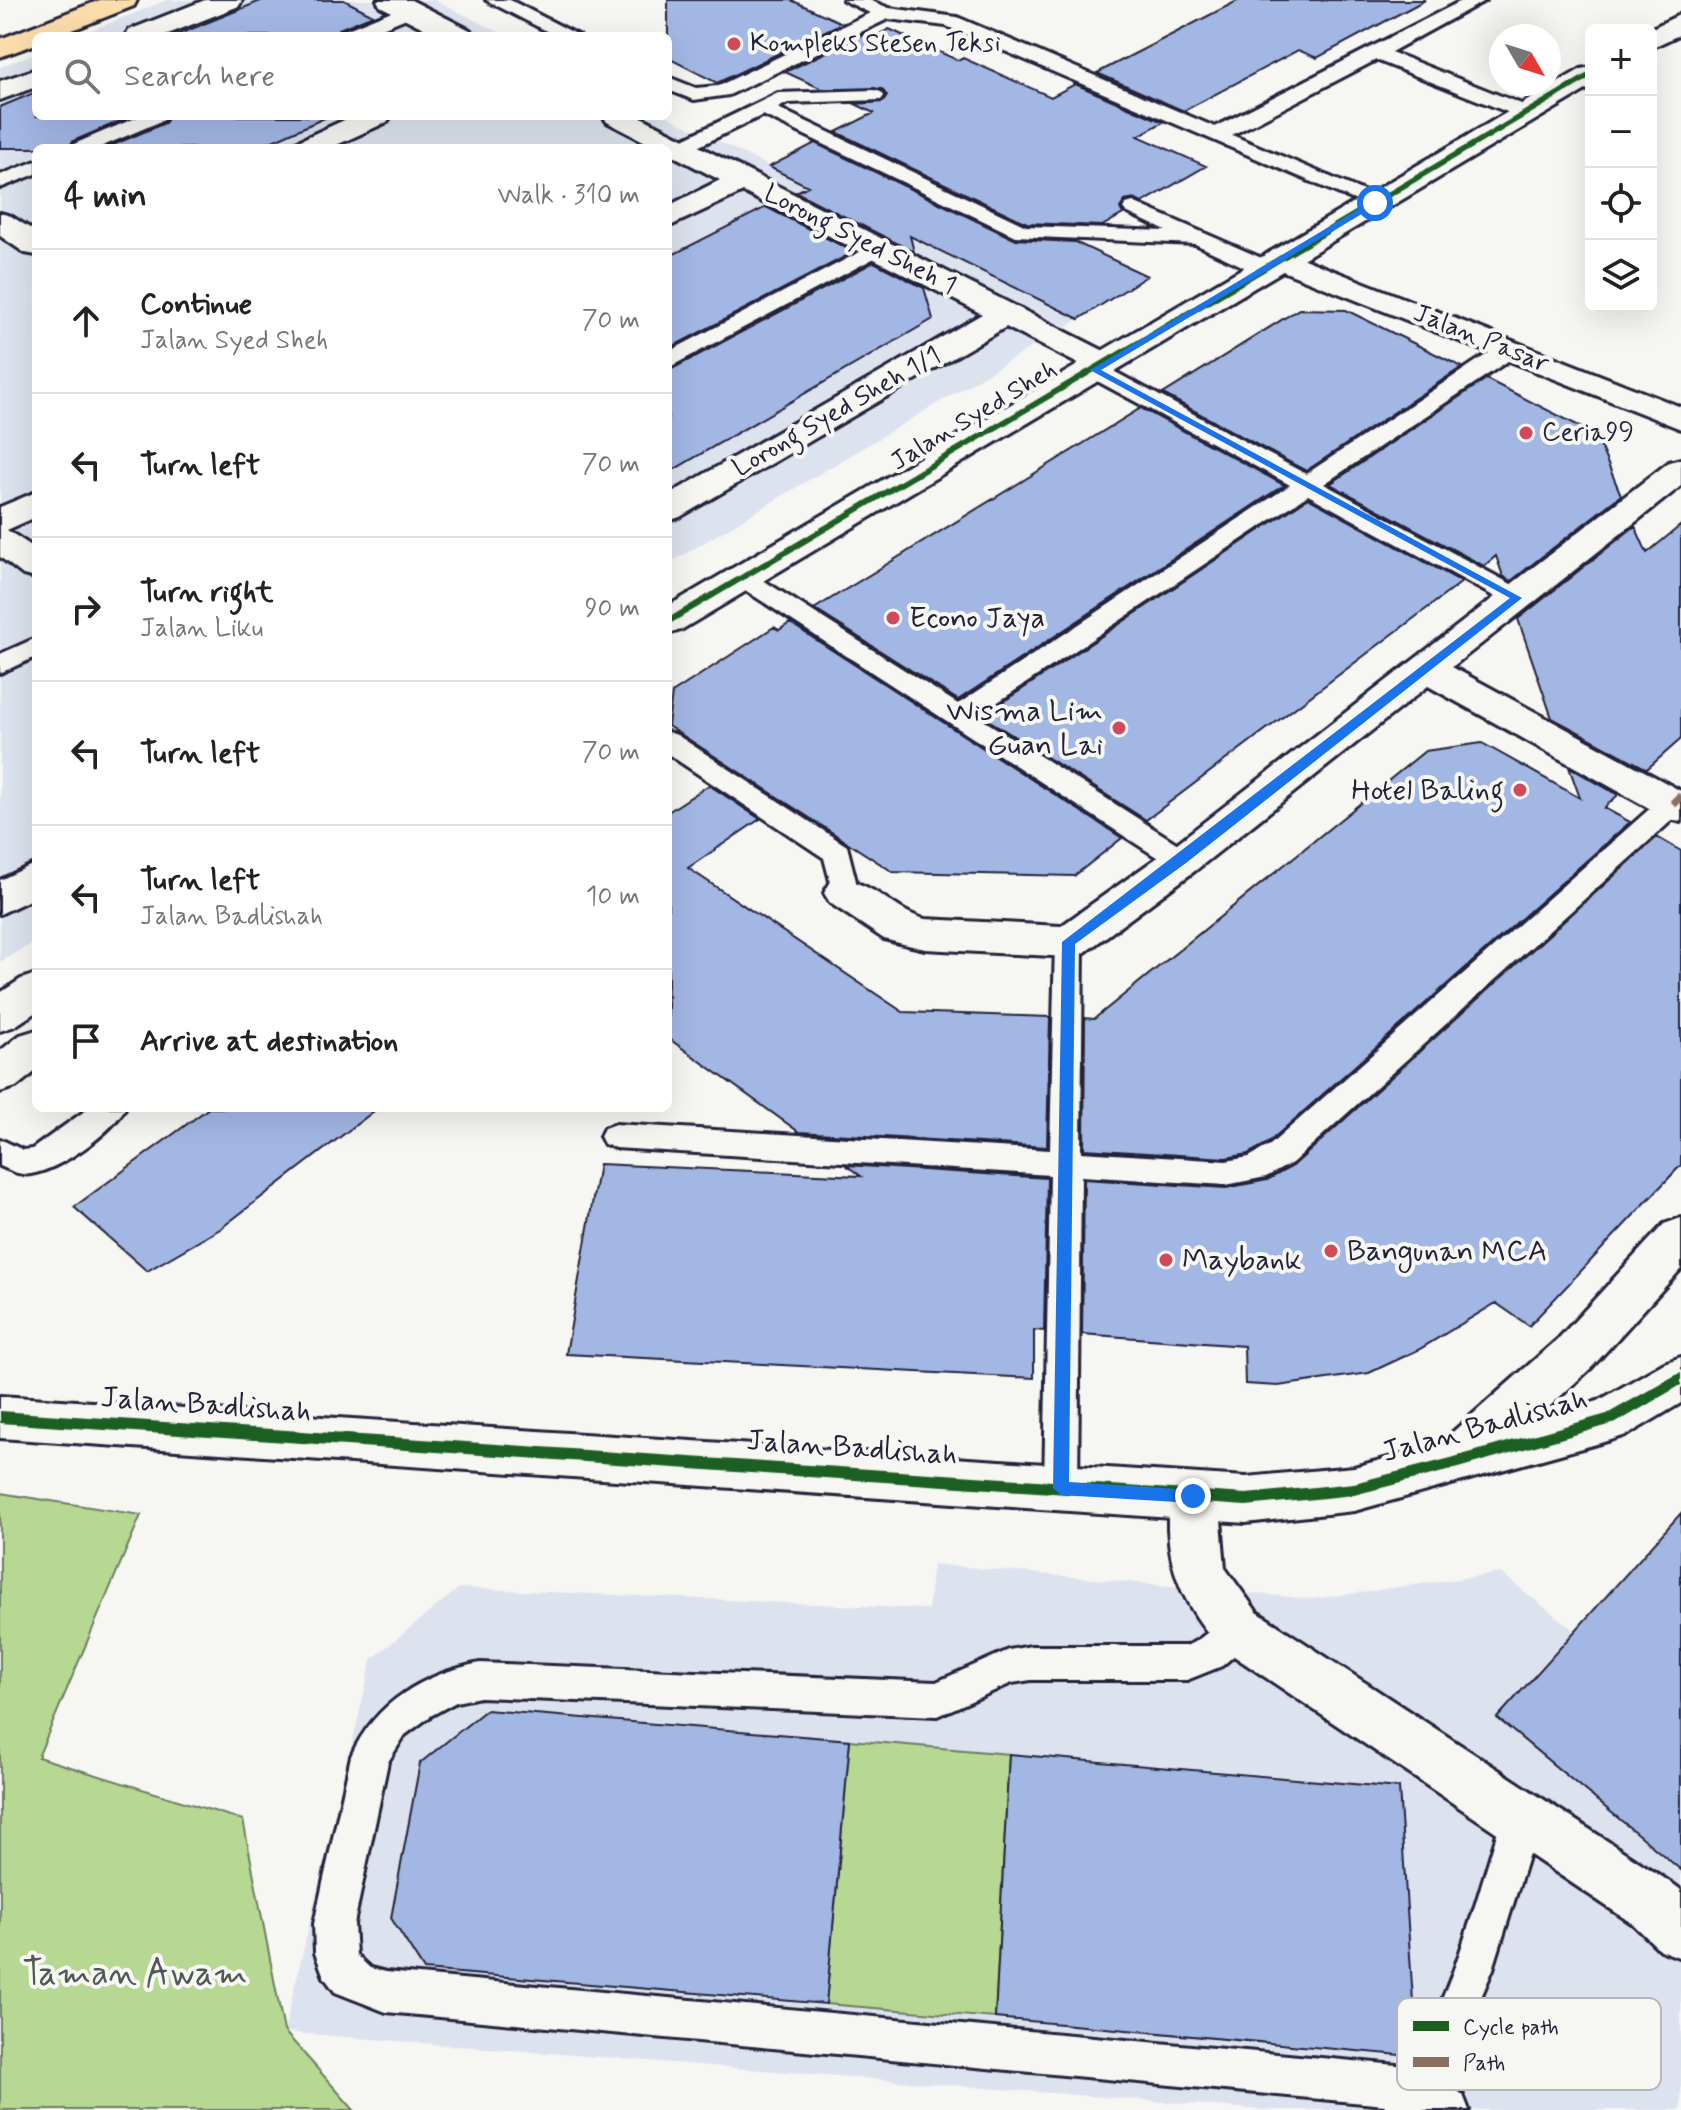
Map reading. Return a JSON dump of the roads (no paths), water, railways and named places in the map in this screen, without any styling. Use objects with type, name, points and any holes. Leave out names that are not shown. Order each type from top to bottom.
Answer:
[{"type":"main road","points":[[0,24],[61,0]]},
{"type":"main road","points":[[43,32],[124,0]]},
{"type":"main road","points":[[0,49],[32,36]]},
{"type":"street","points":[[149,32],[229,0]]},
{"type":"street","points":[[399,5],[452,32]]},
{"type":"street","points":[[1657,36],[1681,22]]},
{"type":"street","points":[[0,91],[32,79]]},
{"type":"street","name":"Jalan Syed Sheh","points":[[672,620],[1585,79]]},
{"type":"street","points":[[315,144],[368,120]]},
{"type":"street","name":"Lorong Syed Sheh 1","points":[[625,120],[1005,314],[1099,367]]},
{"type":"street","points":[[672,216],[743,180]]},
{"type":"street","points":[[0,222],[32,243]]},
{"type":"street","name":"Jalan Pasar","points":[[1273,264],[1509,350],[1681,419]]},
{"type":"street","name":"Lorong Syed Sheh 1/1","points":[[672,508],[1005,314]]},
{"type":"street","points":[[845,893],[878,917],[912,931],[1069,942],[1182,860],[1681,469]]},
{"type":"street","points":[[0,521],[32,505]]},
{"type":"street","points":[[0,539],[32,564]]},
{"type":"street","points":[[1426,669],[1678,803]]},
{"type":"street","points":[[0,899],[32,880]]},
{"type":"street","points":[[0,1015],[32,993]]},
{"type":"street","points":[[0,1075],[32,1050]]},
{"type":"street","name":"Jalan Badlishah","points":[[1451,1464],[1575,1353],[1681,1237]]},
{"type":"street","name":"Jalan Badlishah","points":[[0,1417],[1246,1500],[1354,1489],[1451,1464],[1611,1419],[1681,1378]]},
{"type":"street","points":[[1193,1496],[1197,1566],[1203,1588],[1238,1629],[1653,1904],[1681,1929]]},
{"type":"lane","points":[[495,0],[557,32]]},
{"type":"lane","points":[[852,0],[886,13],[950,21],[1375,203]]},
{"type":"lane","points":[[1216,135],[1477,0]]},
{"type":"lane","points":[[354,32],[399,5]]},
{"type":"lane","points":[[672,85],[694,94],[722,91],[886,13]]},
{"type":"lane","points":[[1376,53],[1527,113]]},
{"type":"lane","points":[[680,148],[763,108],[798,95],[874,96]]},
{"type":"lane","points":[[763,108],[1022,232],[1199,238]]},
{"type":"lane","points":[[90,144],[148,120]]},
{"type":"lane","points":[[0,182],[32,169]]},
{"type":"lane","points":[[1133,208],[1199,238],[1273,264]]},
{"type":"lane","points":[[672,359],[877,249]]},
{"type":"lane","points":[[959,716],[1509,350]]},
{"type":"lane","points":[[1099,367],[1517,598]]},
{"type":"lane","points":[[743,578],[1182,860]]},
{"type":"lane","points":[[0,665],[32,648]]},
{"type":"lane","points":[[672,744],[837,853],[845,893]]},
{"type":"lane","points":[[615,1136],[1226,1173],[1255,1168],[1281,1154],[1678,803]]},
{"type":"lane","points":[[1061,1488],[1069,942]]},
{"type":"lane","points":[[0,1151],[16,1161],[31,1162],[48,1156],[105,1112]]},
{"type":"lane","points":[[1238,1629],[1209,1654],[1187,1663],[1031,1663],[1009,1667],[937,1699],[480,1680],[450,1686],[392,1723],[370,1756],[334,1924],[333,1950],[341,1973],[362,1987],[386,1992],[1424,2103]]},
{"type":"lane","points":[[1463,1998],[1521,1818]]},
{"type":"place","name":"Kompleks Stesen Teksi","points":[[734,44]]},
{"type":"place","name":"Ceria99","points":[[1526,433]]},
{"type":"place","name":"Econo Jaya","points":[[893,618]]},
{"type":"place","name":"Wisma Lim Guan Lai","points":[[1119,728]]},
{"type":"place","name":"Hotel Baling","points":[[1520,790]]},
{"type":"place","name":"Bangunan MCA","points":[[1331,1251]]},
{"type":"place","name":"Maybank","points":[[1166,1260]]},
{"type":"park label","name":"Taman Awam","points":[[135,1974]]}]
